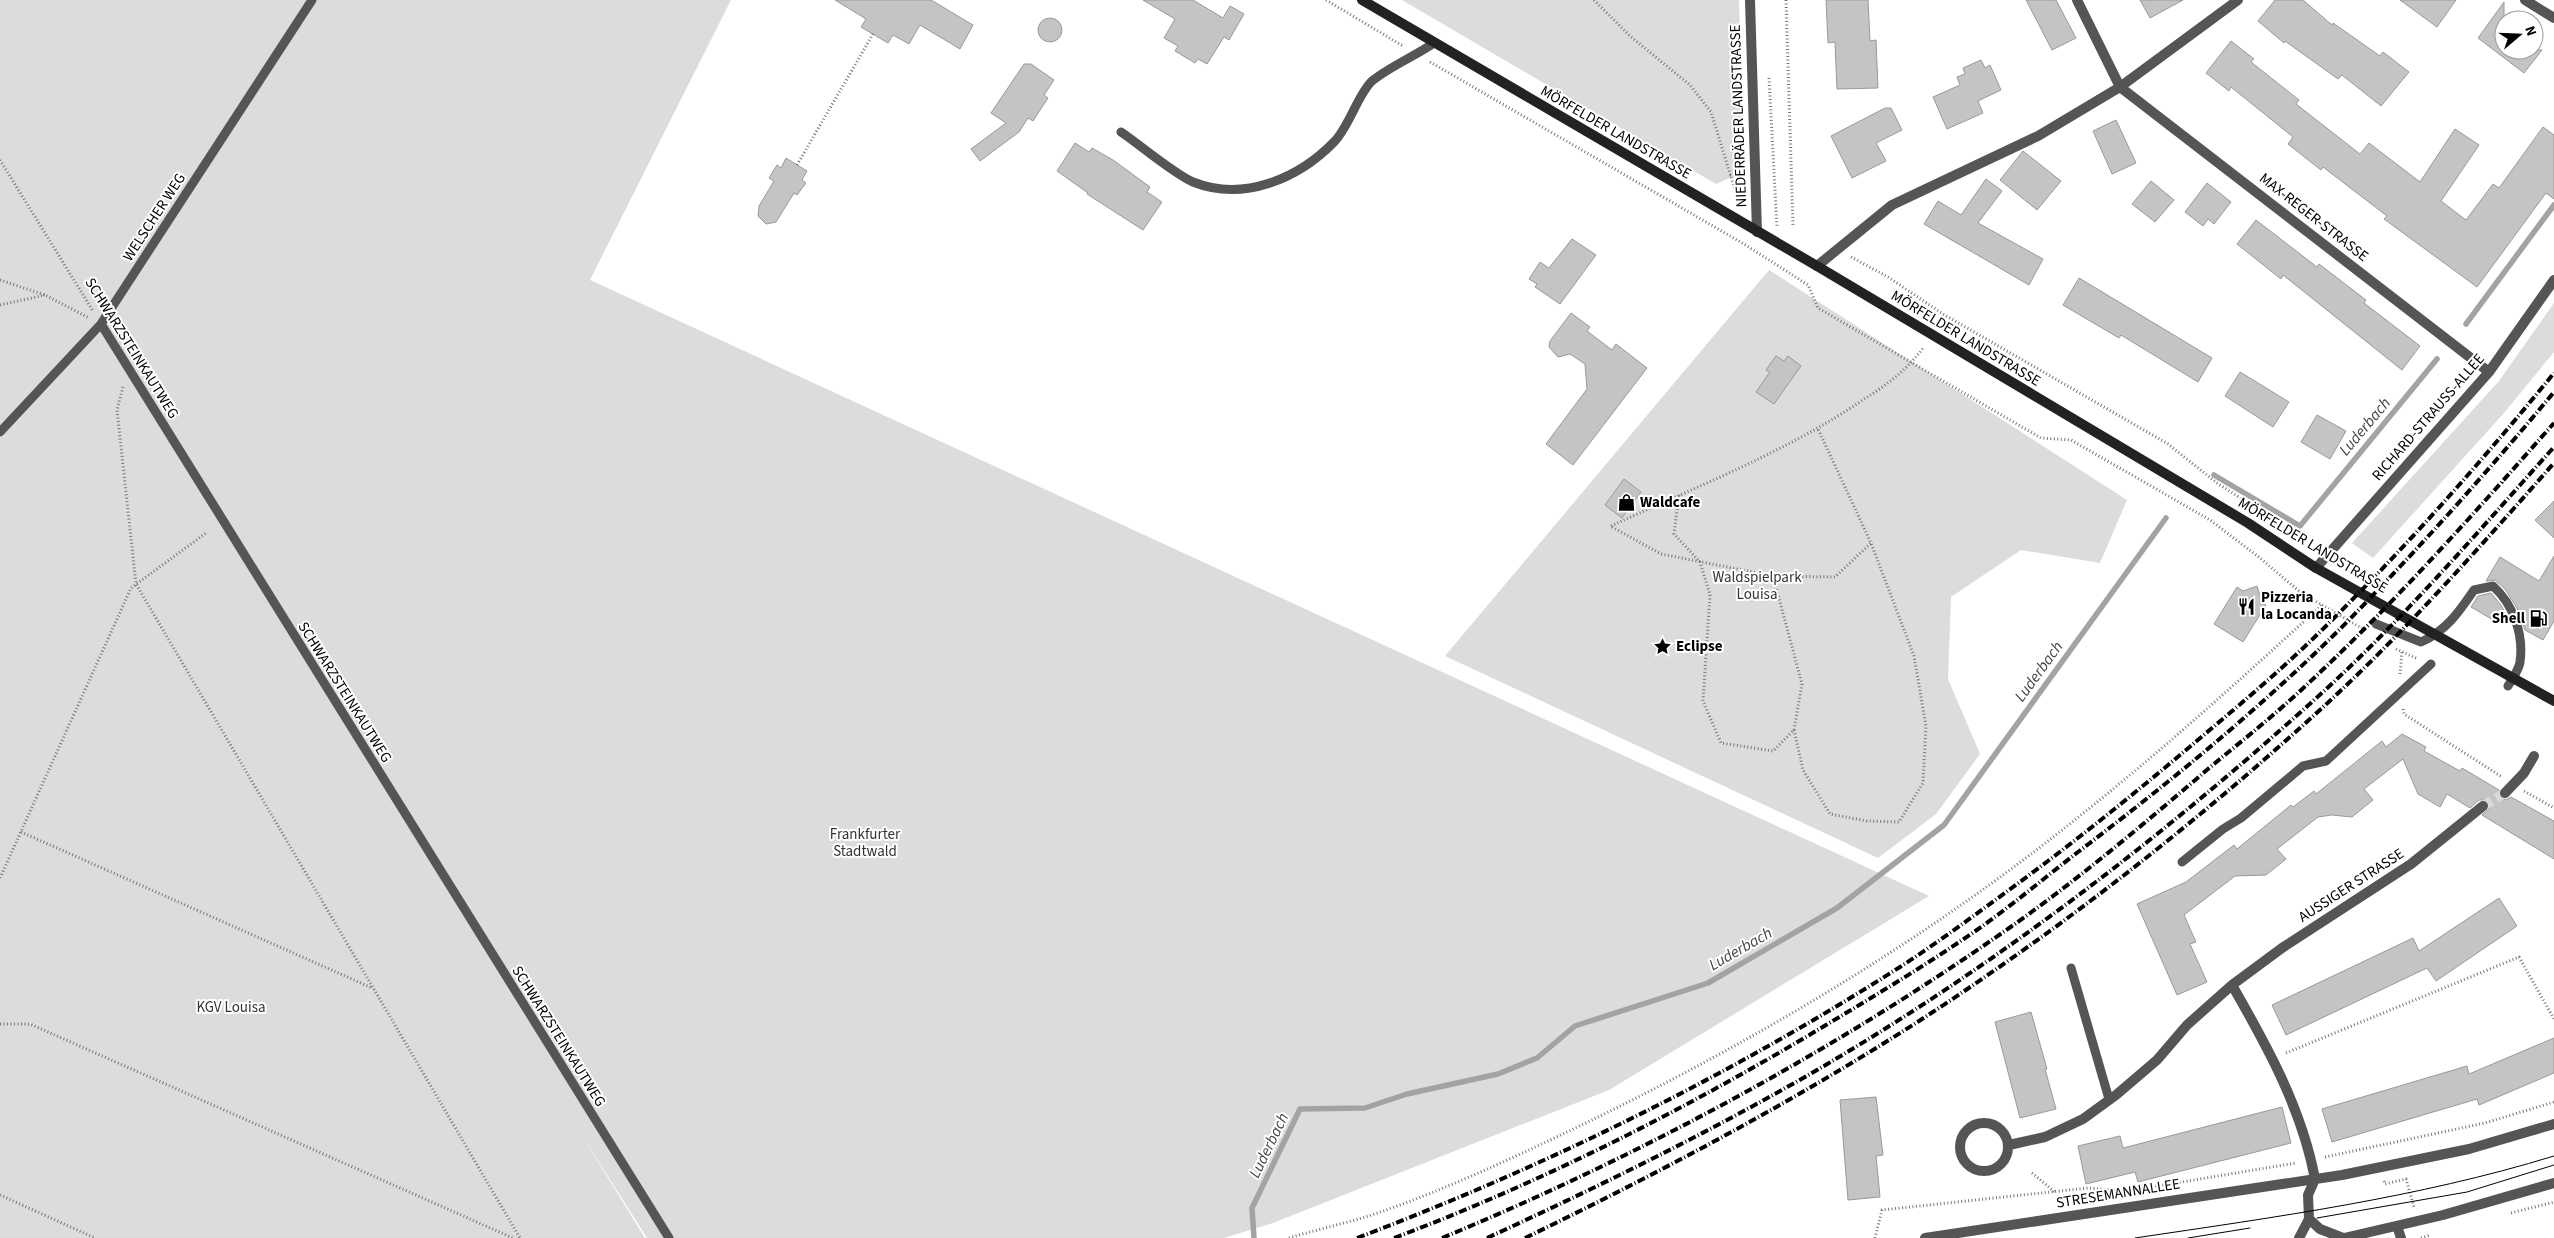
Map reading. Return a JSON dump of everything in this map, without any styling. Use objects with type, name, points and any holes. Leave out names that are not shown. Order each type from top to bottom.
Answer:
[{"type":"main road","name":"MÖRFELDER LANDSTRASSE","points":[[1362,0],[1817,266],[2248,523],[2316,568],[2437,635],[2510,682],[2554,701]]},
{"type":"street","name":"NIEDERRÄDER LANDSTRASSE","points":[[1750,0],[1757,232]]},
{"type":"street","name":"MAX-REGER-STRASSE","points":[[2077,0],[2120,88],[2489,372]]},
{"type":"street","points":[[1817,266],[1835,249],[1892,205],[2038,136],[2120,88],[2238,0]]},
{"type":"street","points":[[2525,0],[2554,18]]},
{"type":"street","name":"RICHARD-STRAUSS-ALLEE","points":[[2316,568],[2489,372],[2554,280]]},
{"type":"street","points":[[2505,793],[2514,785],[2534,756]]},
{"type":"street","name":"AUSSIGER STRASSE","points":[[2009,1145],[2044,1137],[2083,1119],[2157,1060],[2187,1026],[2232,985],[2282,948],[2411,864],[2484,806]]},
{"type":"street","points":[[2232,985],[2274,1058],[2312,1160],[2315,1179],[2308,1195],[2309,1219],[2299,1238]]},
{"type":"street","points":[[1981,1122],[1992,1123],[2003,1130],[2009,1145],[2006,1159],[1999,1168],[1987,1172],[1973,1169],[1964,1162],[1959,1148],[1961,1138],[1968,1128],[1981,1122]]},
{"type":"street","name":"STRESEMANNALLEE","points":[[1925,1238],[2315,1179],[2469,1149],[2554,1124]]},
{"type":"street","points":[[2309,1219],[2320,1229],[2344,1238],[2397,1226],[2554,1183]]},
{"type":"street","points":[[2397,1226],[2401,1238]]},
{"type":"lane","name":"WELSCHER WEG","points":[[0,432],[101,324],[312,0]]},
{"type":"lane","points":[[1121,132],[1191,181],[1220,190],[1256,187],[1281,180],[1305,167],[1335,141],[1372,82],[1418,55],[1434,43]]},
{"type":"lane","name":"SCHWARZSTEINKAUTWEG","points":[[101,324],[668,1238]]},
{"type":"lane","points":[[2376,624],[2420,642],[2437,635],[2454,618],[2474,590],[2493,586],[2507,599],[2516,623],[2520,664],[2510,682]]},
{"type":"lane","points":[[2182,862],[2223,829],[2241,818],[2304,766],[2326,761],[2431,664]]},
{"type":"lane","points":[[2071,968],[2110,1099]]},
{"type":"path","points":[[1326,0],[1744,244],[1808,285],[1818,308],[2041,438],[2071,440],[2210,520],[2260,558],[2289,584],[2370,633]]},
{"type":"path","points":[[1594,0],[1630,36],[1690,85],[1712,112],[1737,196]]},
{"type":"path","points":[[1786,0],[1793,226]]},
{"type":"path","points":[[797,164],[873,34]]},
{"type":"path","points":[[1769,70],[1777,229]]},
{"type":"path","name":"SCHWARZSTEINKAUTWEG","points":[[0,160],[101,324]]},
{"type":"path","points":[[1835,249],[1888,277],[1944,314],[2168,444],[2216,483],[2296,534]]},
{"type":"path","points":[[0,280],[45,295],[101,324]]},
{"type":"path","points":[[0,305],[45,295]]},
{"type":"path","points":[[1871,543],[1835,577],[1773,576],[1661,554],[1611,526],[1781,450],[1896,378],[1912,362]]},
{"type":"path","points":[[128,368],[117,410],[136,584],[520,1238]]},
{"type":"path","points":[[1773,576],[1802,684],[1794,730],[1803,770],[1830,814],[1866,821],[1899,822],[1923,783],[1926,726],[1914,656],[1871,543],[1818,428]]},
{"type":"path","points":[[1678,495],[1674,534],[1700,562],[1710,595],[1703,701],[1721,743],[1772,751],[1794,730]]},
{"type":"path","points":[[0,878],[131,588],[206,533]]},
{"type":"path","points":[[1289,1238],[1387,1210],[1501,1164],[1655,1089],[1806,1007],[1989,885],[2079,817],[2168,744],[2322,605]]},
{"type":"path","points":[[2394,648],[2402,652],[2398,696],[2404,714],[2514,785],[2554,808]]},
{"type":"path","points":[[21,832],[373,988]]},
{"type":"path","points":[[2274,1058],[2519,957],[2554,1019]]},
{"type":"path","points":[[0,1024],[30,1024],[513,1238]]},
{"type":"path","points":[[2151,1187],[2312,1160],[2485,1123],[2554,1102]]},
{"type":"path","points":[[2377,1146],[2385,1184],[2406,1179],[2415,1210]]},
{"type":"path","points":[[2032,1173],[2056,1192]]},
{"type":"path","points":[[1875,1238],[1882,1210],[2088,1188],[2123,1192],[2132,1190]]},
{"type":"path","points":[[0,1195],[95,1238]]},
{"type":"green space","name":"Frankfurter Stadtwald","points":[[0,0],[731,0],[590,280],[1929,896],[1609,1090],[1273,1223],[1224,1238],[647,1238],[578,1129],[645,1238],[0,1238]]},
{"type":"green space","points":[[1402,0],[1739,0],[1744,172],[1716,184]]},
{"type":"green space","name":"Waldspielpark Louisa","points":[[1769,270],[2127,500],[2100,563],[2021,550],[1951,597],[1948,679],[1980,754],[1936,814],[1878,858],[1445,656]]},
{"type":"green space","points":[[2554,303],[2554,352],[2504,413],[2373,558],[2352,543],[2499,381]]},
{"type":"building","points":[[835,0],[931,0],[973,25],[960,49],[920,25],[909,44],[893,35],[888,43],[861,27],[866,19]]},
{"type":"building","points":[[1143,0],[1193,0],[1223,18],[1230,6],[1244,14],[1229,40],[1224,37],[1207,64],[1198,59],[1195,63],[1175,51],[1178,46],[1164,38],[1175,19]]},
{"type":"building","points":[[1826,0],[1868,0],[1870,41],[1876,40],[1878,88],[1837,89],[1835,42],[1828,43]]},
{"type":"building","points":[[2026,0],[2056,0],[2076,38],[2052,50]]},
{"type":"building","points":[[2140,0],[2183,0],[2150,18]]},
{"type":"building","points":[[2275,0],[2303,0],[2332,25],[2333,23],[2380,56],[2383,52],[2409,72],[2381,106],[2342,75],[2338,79],[2285,41],[2284,43],[2258,21]]},
{"type":"building","points":[[2400,0],[2456,0],[2437,27]]},
{"type":"building","points":[[2504,2],[2504,10],[2498,10]]},
{"type":"building","points":[[2494,16],[2494,50],[2478,38]]},
{"type":"building","points":[[1050,18],[1059,21],[1062,30],[1059,39],[1050,42],[1041,39],[1038,30],[1041,21]]},
{"type":"building","points":[[2231,41],[2254,59],[2251,62],[2299,100],[2296,104],[2360,154],[2369,143],[2420,182],[2455,129],[2479,145],[2441,201],[2466,220],[2493,184],[2499,188],[2543,127],[2554,135],[2554,199],[2546,193],[2477,287],[2384,219],[2387,216],[2323,167],[2321,170],[2288,144],[2293,137],[2231,87],[2229,91],[2206,73]]},
{"type":"building","points":[[1981,60],[1985,68],[1990,65],[2001,90],[1978,101],[1983,113],[1947,129],[1933,97],[1960,85],[1957,77],[1965,74],[1963,68]]},
{"type":"building","points":[[2507,60],[2534,60],[2524,73]]},
{"type":"building","points":[[1024,64],[1031,64],[1054,80],[1044,95],[1048,98],[1033,121],[1028,118],[1019,132],[980,161],[971,149],[1006,123],[991,113]]},
{"type":"building","points":[[1885,108],[1891,108],[1902,130],[1876,143],[1886,161],[1852,178],[1831,136]]},
{"type":"building","points":[[2116,120],[2136,163],[2112,174],[2093,131]]},
{"type":"building","points":[[1075,143],[1089,152],[1092,148],[1113,160],[1150,187],[1147,192],[1162,202],[1143,230],[1087,194],[1057,171]]},
{"type":"building","points":[[2023,151],[2061,181],[2037,210],[2000,180]]},
{"type":"building","points":[[786,158],[807,171],[802,180],[806,183],[797,195],[794,193],[776,222],[766,224],[758,216],[759,206],[774,181],[769,178],[777,165],[781,168]]},
{"type":"building","points":[[1986,179],[2002,191],[1978,223],[2043,259],[2029,285],[1924,224],[1938,201],[1961,215]]},
{"type":"building","points":[[2151,181],[2174,200],[2155,222],[2132,204]]},
{"type":"building","points":[[2207,183],[2231,202],[2214,224],[2208,219],[2203,226],[2185,212]]},
{"type":"building","points":[[2256,220],[2317,267],[2319,264],[2366,300],[2364,303],[2420,346],[2402,370],[2283,275],[2281,279],[2237,244]]},
{"type":"building","points":[[1572,239],[1596,255],[1560,304],[1535,287],[1537,284],[1529,279],[1540,262],[1549,268]]},
{"type":"building","points":[[2079,278],[2212,358],[2198,382],[2121,335],[2119,338],[2063,305]]},
{"type":"building","points":[[1571,313],[1590,327],[1587,331],[1612,350],[1616,344],[1647,368],[1573,465],[1546,444],[1587,389],[1585,364],[1570,354],[1558,357],[1549,347],[1550,341]]},
{"type":"building","points":[[1776,356],[1784,361],[1788,356],[1801,366],[1774,404],[1756,392],[1770,372],[1766,370]]},
{"type":"building","points":[[2240,372],[2289,402],[2273,427],[2225,396]]},
{"type":"building","points":[[2317,415],[2346,431],[2330,459],[2301,442]]},
{"type":"building","points":[[1624,479],[1641,492],[1622,518],[1605,505]]},
{"type":"building","points":[[2554,501],[2554,538],[2535,520]]},
{"type":"building","points":[[2554,556],[2554,621],[2543,640],[2525,630],[2517,608],[2505,589],[2495,580],[2486,581],[2500,557],[2539,581]]},
{"type":"building","points":[[2257,586],[2262,602],[2266,605],[2243,642],[2214,624],[2237,587],[2243,591]]},
{"type":"building","points":[[2491,593],[2501,605],[2509,620],[2498,614],[2495,621],[2471,607],[2478,596]]},
{"type":"building","points":[[2402,734],[2426,747],[2424,751],[2460,771],[2462,768],[2499,790],[2501,798],[2506,800],[2511,797],[2554,821],[2554,859],[2482,815],[2490,808],[2486,800],[2479,800],[2470,808],[2447,794],[2440,807],[2418,794],[2403,759],[2364,789],[2373,800],[2352,817],[2332,815],[2318,817],[2277,849],[2286,859],[2266,875],[2235,876],[2184,915],[2196,942],[2190,944],[2207,982],[2177,995],[2137,904],[2186,882],[2234,845],[2237,849],[2291,805],[2293,807],[2314,791],[2316,794],[2382,741],[2386,747]]},
{"type":"building","points":[[2499,898],[2517,926],[2436,981],[2427,968],[2286,1035],[2272,1005],[2413,938],[2419,951]]},
{"type":"building","points":[[2031,1012],[2056,1109],[2020,1118],[1995,1022]]},
{"type":"building","points":[[2554,1038],[2554,1073],[2479,1105],[2477,1099],[2332,1142],[2322,1109],[2467,1066],[2469,1074]]},
{"type":"building","points":[[1876,1097],[1883,1155],[1876,1156],[1880,1197],[1848,1200],[1840,1100]]},
{"type":"building","points":[[2282,1107],[2291,1143],[2138,1182],[2135,1172],[2086,1184],[2078,1146],[2120,1136],[2123,1148]]},
{"type":"waterway","name":"Luderbach","points":[[2466,324],[2554,205]]},
{"type":"waterway","name":"Luderbach","points":[[2214,475],[2300,526],[2437,359]]},
{"type":"waterway","name":"Luderbach","points":[[1254,1238],[1252,1208],[1300,1109],[1365,1108],[1407,1094],[1498,1074],[1537,1058],[1575,1026],[1708,983],[1837,908],[1944,825],[2166,518]]},
{"type":"tunnel","points":[[2483,806],[2505,793]]},
{"type":"tram line","points":[[2135,1238],[2293,1214],[2398,1195],[2451,1184],[2554,1156]]},
{"type":"tram line","points":[[2317,1218],[2467,1192],[2554,1165]]},
{"type":"tram line","points":[[2188,1238],[2250,1228]]},
{"type":"railway","points":[[1357,1238],[1498,1181],[1703,1082],[1835,1007],[1930,947],[2040,867],[2110,813],[2297,654],[2416,533],[2500,438],[2554,373]]},
{"type":"railway","points":[[1394,1238],[1506,1192],[1668,1114],[1826,1025],[1919,968],[1987,922],[2179,773],[2277,689],[2339,630],[2422,543],[2554,392]]},
{"type":"railway","points":[[1442,1238],[1590,1172],[1735,1098],[1876,1016],[1945,972],[2037,908],[2136,830],[2299,692],[2398,595],[2554,423]]},
{"type":"railway","points":[[1487,1238],[1654,1158],[1817,1070],[1883,1030],[2012,944],[2136,851],[2313,701],[2407,609],[2554,447]]},
{"type":"railway","points":[[1525,1238],[1725,1136],[1871,1051],[2024,950],[2126,874],[2273,752],[2352,680],[2469,558],[2554,463]]},
{"type":"place","name":"Waldcafe","points":[[1626,502]]},
{"type":"place","name":"Pizzeria la Locanda","points":[[2247,606]]},
{"type":"place","name":"Shell","points":[[2539,618]]},
{"type":"place","name":"Eclipse","points":[[1662,646]]},
{"type":"park label","name":"KGV Louisa","points":[[231,1007]]}]
